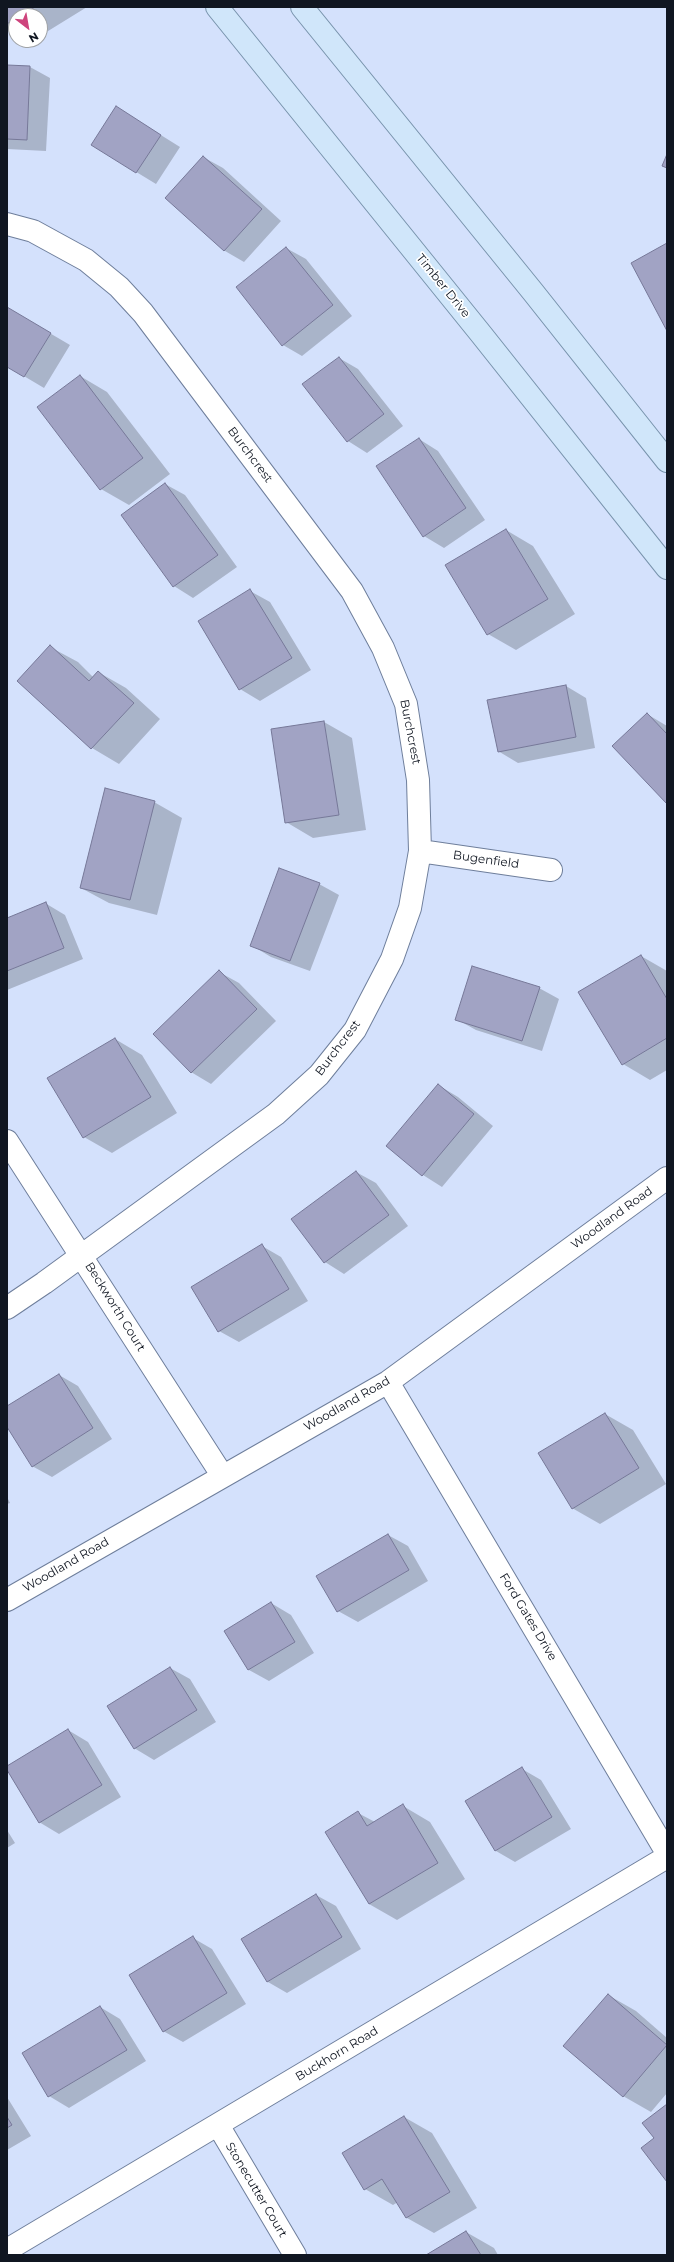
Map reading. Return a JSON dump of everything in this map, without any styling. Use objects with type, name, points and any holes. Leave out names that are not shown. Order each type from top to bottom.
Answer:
[{"type":"main road","name":"Timber Drive","points":[[216,7],[481,334],[667,568]]},
{"type":"main road","points":[[302,7],[533,292],[667,461]]},
{"type":"street","name":"Burchcrest","points":[[7,224],[33,231],[86,260],[119,287],[143,313],[352,591],[383,648],[406,704],[418,780],[420,851],[410,908],[392,959],[355,1030],[319,1075],[276,1114],[82,1256],[7,1308]]},
{"type":"street","name":"Bugenfield","points":[[420,851],[551,870]]},
{"type":"street","name":"Beckworth Court","points":[[7,1141],[222,1475]]},
{"type":"street","name":"Woodland Road","points":[[7,1600],[222,1475],[388,1382],[667,1178]]},
{"type":"street","name":"Ford Gates Drive","points":[[388,1382],[667,1853]]},
{"type":"street","name":"Buckhorn Road","points":[[7,2250],[667,1857]]},
{"type":"street","name":"Stonecutter Court","points":[[218,2125],[295,2255]]},
{"type":"building","points":[[7,7],[35,7],[8,8],[7,24]]},
{"type":"building","points":[[7,65],[30,66],[27,140],[7,139]]},
{"type":"building","points":[[116,106],[161,135],[136,173],[91,145]]},
{"type":"building","points":[[667,154],[667,168],[662,166]]},
{"type":"building","points":[[203,156],[262,209],[224,251],[165,198]]},
{"type":"building","points":[[667,243],[667,331],[631,263]]},
{"type":"building","points":[[286,247],[333,305],[282,346],[236,287]]},
{"type":"building","points":[[7,307],[51,333],[24,377],[7,367]]},
{"type":"building","points":[[339,357],[384,414],[347,442],[302,384]]},
{"type":"building","points":[[80,375],[143,458],[100,490],[37,407]]},
{"type":"building","points":[[419,438],[466,508],[423,537],[376,466]]},
{"type":"building","points":[[165,483],[218,555],[173,587],[121,515]]},
{"type":"building","points":[[506,529],[548,599],[487,635],[445,565]]},
{"type":"building","points":[[250,589],[292,658],[239,690],[198,621]]},
{"type":"building","points":[[50,645],[89,681],[98,671],[134,703],[91,749],[17,681]]},
{"type":"building","points":[[566,685],[576,737],[498,752],[487,700]]},
{"type":"building","points":[[647,713],[667,734],[667,804],[612,746]]},
{"type":"building","points":[[324,721],[339,815],[285,823],[271,729]]},
{"type":"building","points":[[105,788],[155,801],[130,900],[80,888]]},
{"type":"building","points":[[279,868],[320,883],[290,961],[250,946]]},
{"type":"building","points":[[46,902],[64,948],[7,971],[7,918]]},
{"type":"building","points":[[641,955],[667,999],[667,1038],[622,1065],[578,992]]},
{"type":"building","points":[[472,966],[540,987],[522,1041],[455,1020]]},
{"type":"building","points":[[219,970],[257,1009],[191,1073],[153,1034]]},
{"type":"building","points":[[115,1038],[151,1097],[83,1138],[47,1078]]},
{"type":"building","points":[[438,1084],[474,1114],[422,1176],[386,1146]]},
{"type":"building","points":[[356,1171],[389,1215],[324,1263],[291,1219]]},
{"type":"building","points":[[262,1244],[289,1289],[218,1332],[191,1287]]},
{"type":"building","points":[[59,1374],[93,1428],[32,1467],[7,1427],[7,1406]]},
{"type":"building","points":[[605,1413],[639,1468],[572,1509],[538,1453]]},
{"type":"building","points":[[388,1534],[409,1570],[337,1612],[316,1576]]},
{"type":"building","points":[[271,1602],[295,1642],[248,1670],[224,1631]]},
{"type":"building","points":[[170,1667],[197,1710],[134,1749],[107,1706]]},
{"type":"building","points":[[68,1729],[102,1785],[39,1823],[7,1770],[7,1766]]},
{"type":"building","points":[[522,1767],[552,1817],[495,1851],[465,1801]]},
{"type":"building","points":[[403,1804],[438,1863],[369,1904],[325,1832],[358,1811],[367,1826]]},
{"type":"building","points":[[316,1894],[342,1937],[267,1982],[241,1939]]},
{"type":"building","points":[[193,1936],[227,1993],[163,2032],[129,1975]]},
{"type":"building","points":[[608,1994],[667,2045],[623,2097],[563,2046]]},
{"type":"building","points":[[100,2006],[127,2050],[48,2097],[22,2053]]},
{"type":"building","points":[[667,2104],[667,2182],[641,2148],[654,2138],[642,2123]]},
{"type":"building","points":[[404,2116],[450,2192],[406,2218],[382,2179],[364,2190],[342,2153]]},
{"type":"building","points":[[7,2117],[12,2125],[7,2128]]},
{"type":"building","points":[[466,2231],[481,2255],[426,2255]]}]
